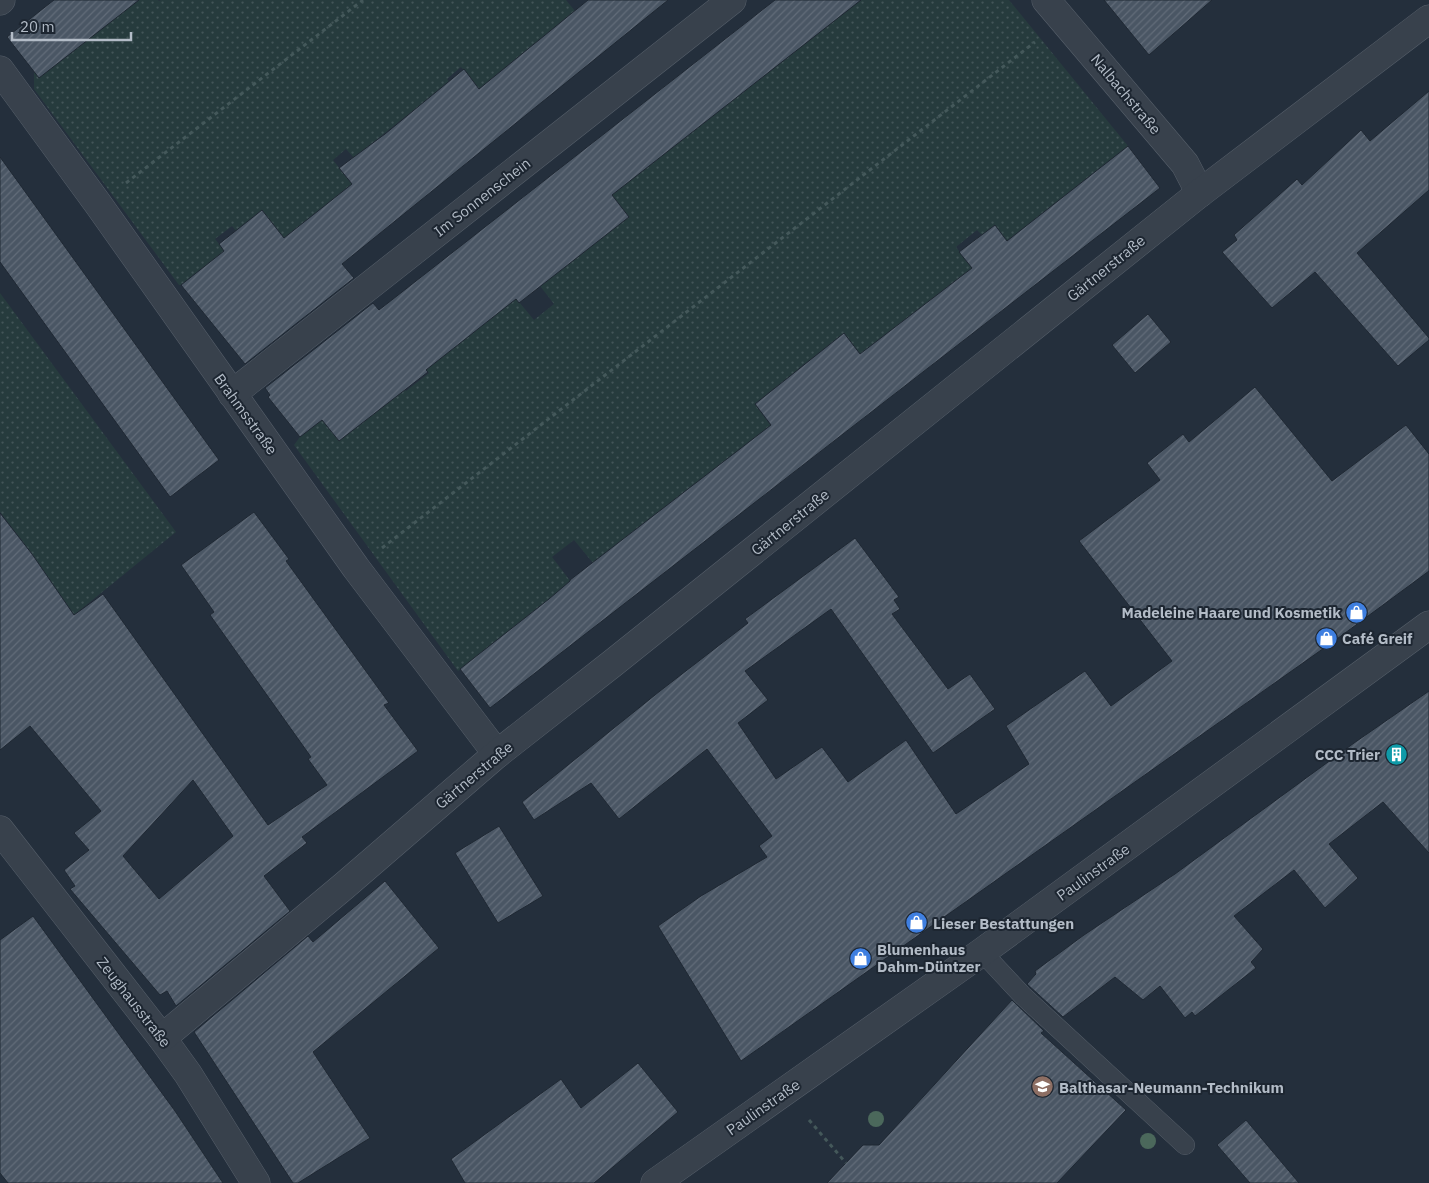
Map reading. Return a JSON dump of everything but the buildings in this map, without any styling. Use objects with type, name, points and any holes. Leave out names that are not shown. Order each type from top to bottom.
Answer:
[{"type":"street","name":"Im Sonnenschein","points":[[232,394],[732,0]]},
{"type":"street","name":"Nalbachstraße","points":[[1054,10],[1185,164],[1200,193]]},
{"type":"street","name":"Gärtnerstraße","points":[[162,1038],[344,886],[497,754],[636,646],[1200,193],[1429,19]]},
{"type":"street","name":"Brahmsstraße","points":[[0,70],[98,204],[356,568],[497,754]]},
{"type":"street","name":"Paulinstraße","points":[[655,1183],[982,952],[1429,625]]},
{"type":"street","name":"Zeughausstraße","points":[[0,830],[162,1038],[188,1074],[256,1183]]},
{"type":"lane","points":[[982,952],[1022,995],[1185,1145]]},
{"type":"path","points":[[98,204],[363,0]]},
{"type":"path","points":[[356,568],[1054,10]]},
{"type":"path","points":[[809,1120],[846,1163]]},
{"type":"green space","points":[[138,0],[566,0],[575,11],[479,89],[461,67],[447,79],[463,98],[420,133],[406,116],[354,158],[346,149],[333,160],[352,184],[285,239],[262,211],[242,226],[259,258],[232,226],[215,239],[241,271],[202,268],[179,285],[34,89],[34,71]]},
{"type":"green space","points":[[861,0],[1009,0],[1128,146],[1007,241],[982,235],[977,230],[956,247],[972,268],[860,355],[844,334],[799,368],[816,391],[777,386],[755,404],[771,426],[593,563],[574,540],[552,557],[571,582],[458,671],[294,445],[300,437],[389,368],[406,391],[429,373],[411,351],[501,280],[534,320],[554,304],[523,264]]},
{"type":"green space","points":[[0,293],[176,532],[74,615],[0,512]]},
{"type":"place","name":"Madeleine Haare und Kosmetik","points":[[1357,612]]},
{"type":"place","name":"Café Greif","points":[[1326,638]]},
{"type":"place","name":"CCC Trier","points":[[1396,754]]},
{"type":"place","name":"Lieser Bestattungen","points":[[917,923]]},
{"type":"place","name":"Blumenhaus Dahm-Düntzer","points":[[861,958]]},
{"type":"place","name":"Balthasar-Neumann-Technikum","points":[[1043,1087]]}]
